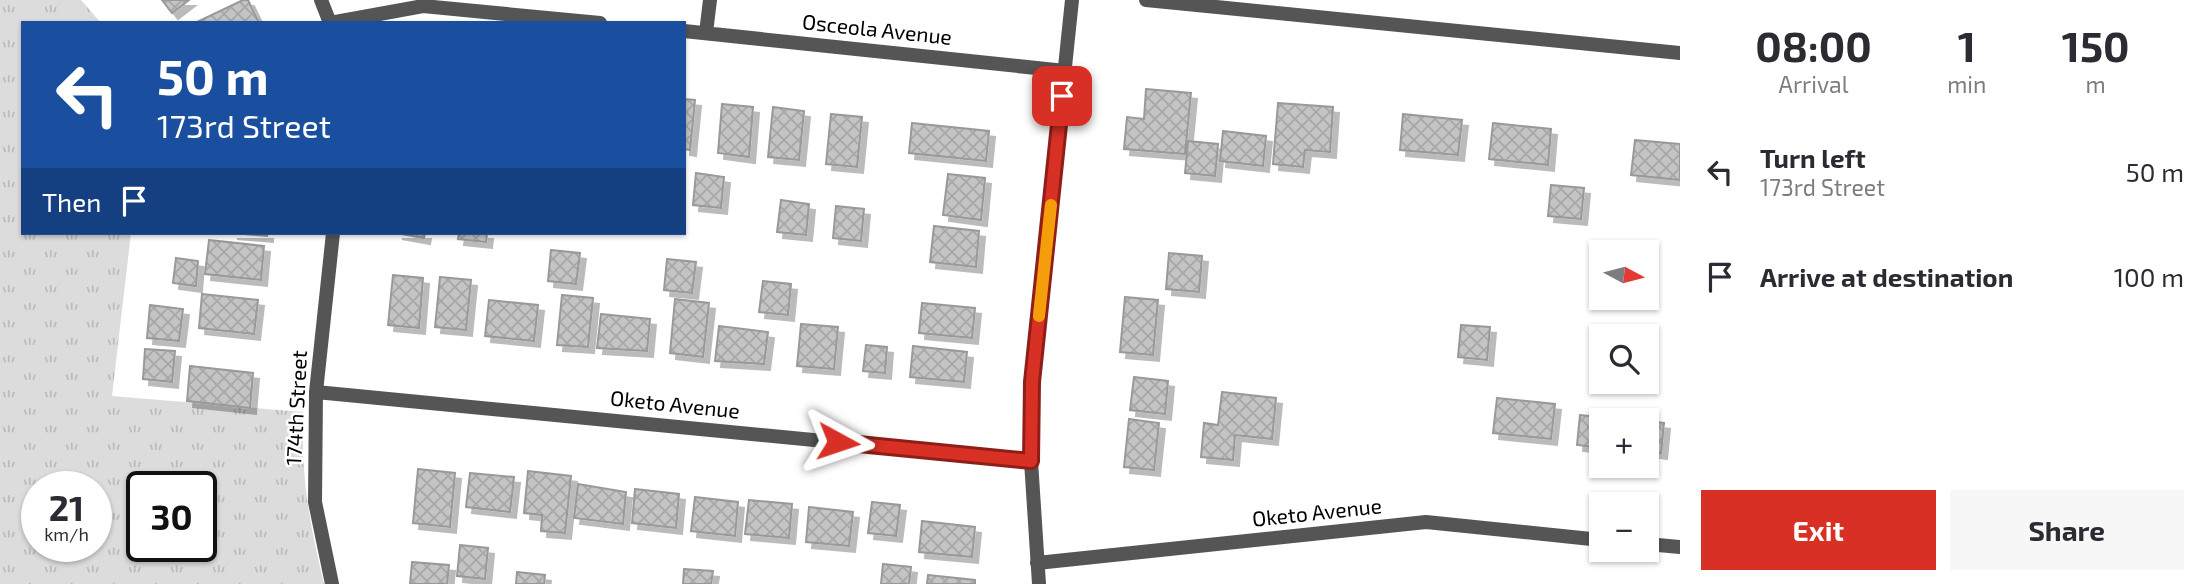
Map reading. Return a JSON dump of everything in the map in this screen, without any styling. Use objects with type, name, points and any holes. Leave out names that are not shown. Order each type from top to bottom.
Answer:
[{"type":"street","points":[[321,0],[329,21]]},
{"type":"street","points":[[706,33],[710,0]]},
{"type":"street","points":[[1039,584],[1031,461],[1032,382],[1072,0]]},
{"type":"street","points":[[1146,0],[1680,53]]},
{"type":"street","points":[[341,21],[424,6],[579,21]]},
{"type":"street","name":"Osceola Avenue","points":[[686,31],[1065,71]]},
{"type":"street","name":"174th Street","points":[[332,584],[315,502],[316,392],[333,235]]},
{"type":"street","name":"Oketo Avenue","points":[[316,392],[1031,461]]},
{"type":"street","name":"Oketo Avenue","points":[[1037,563],[1426,522],[1589,539]]},
{"type":"street","points":[[1659,545],[1680,547]]},
{"type":"green space","points":[[0,0],[81,0],[99,21],[21,21],[21,235],[131,235],[112,396],[303,412],[303,457],[314,540],[324,584],[0,584]]},
{"type":"building","points":[[162,0],[189,0],[172,13]]},
{"type":"building","points":[[248,0],[258,21],[199,21]]},
{"type":"building","points":[[1146,89],[1191,93],[1185,154],[1124,149],[1127,117],[1144,119]]},
{"type":"building","points":[[686,99],[695,100],[690,150],[686,149]]},
{"type":"building","points":[[1278,103],[1333,107],[1330,152],[1305,150],[1303,167],[1273,164]]},
{"type":"building","points":[[722,104],[753,107],[749,157],[718,153]]},
{"type":"building","points":[[773,107],[804,111],[799,160],[768,157]]},
{"type":"building","points":[[831,114],[862,117],[857,167],[826,164]]},
{"type":"building","points":[[1403,114],[1462,120],[1458,155],[1400,150]]},
{"type":"building","points":[[912,123],[989,131],[986,161],[909,153]]},
{"type":"building","points":[[1493,123],[1551,129],[1548,165],[1489,159]]},
{"type":"building","points":[[1223,131],[1266,136],[1263,166],[1220,161]]},
{"type":"building","points":[[1635,140],[1680,144],[1680,180],[1631,175]]},
{"type":"building","points":[[1188,141],[1218,144],[1215,176],[1185,173]]},
{"type":"building","points":[[696,173],[724,177],[721,208],[693,205]]},
{"type":"building","points":[[948,174],[985,178],[981,220],[943,215]]},
{"type":"building","points":[[1551,185],[1584,188],[1581,219],[1548,216]]},
{"type":"building","points":[[781,200],[809,204],[806,235],[777,232]]},
{"type":"building","points":[[836,206],[864,209],[861,241],[833,238]]},
{"type":"building","points":[[934,226],[979,231],[976,267],[930,262]]},
{"type":"building","points":[[459,235],[487,235],[486,242],[458,239]]},
{"type":"building","points":[[209,240],[264,246],[261,280],[205,274]]},
{"type":"building","points":[[551,250],[580,253],[576,284],[548,281]]},
{"type":"building","points":[[1169,253],[1202,256],[1199,292],[1166,289]]},
{"type":"building","points":[[176,258],[198,261],[196,286],[173,283]]},
{"type":"building","points":[[667,259],[696,262],[692,293],[664,290]]},
{"type":"building","points":[[393,275],[423,278],[419,328],[388,325]]},
{"type":"building","points":[[440,277],[471,280],[466,330],[435,327]]},
{"type":"building","points":[[763,281],[791,284],[788,315],[759,312]]},
{"type":"building","points":[[202,294],[258,300],[254,334],[199,328]]},
{"type":"building","points":[[562,295],[593,298],[588,347],[557,345]]},
{"type":"building","points":[[1125,297],[1158,300],[1153,355],[1120,352]]},
{"type":"building","points":[[675,299],[709,303],[703,357],[670,353]]},
{"type":"building","points":[[489,300],[538,305],[534,341],[485,336]]},
{"type":"building","points":[[922,303],[975,308],[972,338],[919,333]]},
{"type":"building","points":[[150,305],[183,309],[179,341],[147,338]]},
{"type":"building","points":[[601,314],[650,319],[647,351],[597,348]]},
{"type":"building","points":[[801,324],[838,327],[834,369],[797,366]]},
{"type":"building","points":[[1461,325],[1490,327],[1487,360],[1458,357]]},
{"type":"building","points":[[719,326],[768,332],[764,364],[715,361]]},
{"type":"building","points":[[866,345],[887,347],[885,373],[863,371]]},
{"type":"building","points":[[913,346],[967,352],[964,382],[910,377]]},
{"type":"building","points":[[145,349],[175,351],[172,382],[143,379]]},
{"type":"building","points":[[190,366],[253,373],[250,408],[187,401]]},
{"type":"building","points":[[1134,377],[1168,381],[1165,414],[1130,410]]},
{"type":"building","points":[[1222,392],[1276,398],[1272,439],[1235,435],[1233,460],[1201,457],[1204,423],[1218,425]]},
{"type":"building","points":[[1497,398],[1555,404],[1551,439],[1493,433]]},
{"type":"building","points":[[1580,415],[1589,416],[1589,446],[1577,445]]},
{"type":"building","points":[[1129,419],[1159,423],[1154,470],[1124,467]]},
{"type":"building","points":[[1659,422],[1664,423],[1659,453]]},
{"type":"building","points":[[418,469],[455,473],[450,527],[413,523]]},
{"type":"building","points":[[528,471],[571,476],[565,533],[541,531],[542,515],[524,513]]},
{"type":"building","points":[[470,473],[514,477],[510,512],[466,507]]},
{"type":"building","points":[[578,484],[626,492],[623,524],[574,518]]},
{"type":"building","points":[[635,489],[679,494],[676,528],[632,523]]},
{"type":"building","points":[[695,497],[738,502],[735,536],[691,531]]},
{"type":"building","points":[[749,500],[792,504],[789,538],[745,534]]},
{"type":"building","points":[[872,502],[900,505],[896,536],[868,533]]},
{"type":"building","points":[[809,507],[853,512],[849,546],[806,542]]},
{"type":"building","points":[[922,521],[975,527],[972,557],[919,552]]},
{"type":"building","points":[[460,545],[488,548],[485,579],[457,576]]},
{"type":"building","points":[[412,562],[449,565],[447,584],[410,584]]},
{"type":"building","points":[[883,564],[911,567],[909,584],[881,584]]},
{"type":"building","points":[[684,569],[713,571],[711,584],[683,584]]},
{"type":"building","points":[[517,572],[545,575],[544,584],[516,584]]},
{"type":"building","points":[[928,575],[975,580],[975,584],[927,584]]},
{"type":"slow traffic","points":[[1039,316],[1051,205]]},
{"type":"route","points":[[838,442],[1031,461],[1032,382],[1062,96]]}]
